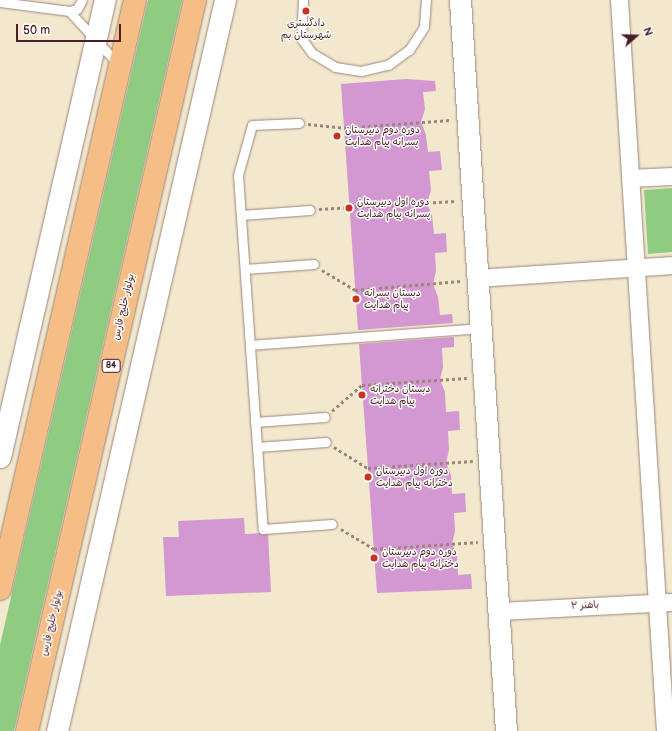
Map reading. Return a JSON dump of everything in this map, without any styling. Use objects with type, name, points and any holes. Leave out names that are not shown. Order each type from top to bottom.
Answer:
[{"type":"highway","points":[[0,589],[135,0]]},
{"type":"highway","name":"بولوار خلیج فارس","points":[[27,731],[194,0]]},
{"type":"street","points":[[0,457],[105,0]]},
{"type":"street","points":[[57,731],[225,0]]},
{"type":"street","points":[[460,0],[506,731]]},
{"type":"street","points":[[619,0],[636,267],[665,602],[665,731]]},
{"type":"street","points":[[630,178],[672,176]]},
{"type":"street","points":[[478,278],[672,265]]},
{"type":"street","name":"باهنر ۲","points":[[499,611],[665,602]]},
{"type":"lane","points":[[0,2],[69,11],[77,9],[82,0]]},
{"type":"lane","points":[[303,0],[301,38],[312,53],[335,67],[361,71],[388,65],[409,50],[424,27],[426,0]]},
{"type":"lane","points":[[69,11],[120,66]]},
{"type":"lane","points":[[299,123],[252,124],[238,174],[263,529],[332,524]]},
{"type":"lane","points":[[241,215],[310,210]]},
{"type":"lane","points":[[245,269],[314,264]]},
{"type":"lane","points":[[250,344],[481,328]]},
{"type":"lane","points":[[255,422],[325,417]]},
{"type":"lane","points":[[257,447],[326,442]]},
{"type":"path","points":[[299,123],[344,128],[467,119]]},
{"type":"path","points":[[310,210],[473,199]]},
{"type":"path","points":[[314,264],[356,290],[450,283],[478,278]]},
{"type":"path","points":[[325,417],[362,385],[484,377]]},
{"type":"path","points":[[326,442],[368,468],[489,460]]},
{"type":"path","points":[[332,524],[374,549],[494,541]]},
{"type":"green space","points":[[148,0],[182,0],[14,731],[0,731],[0,645]]},
{"type":"green space","points":[[672,188],[672,252],[648,254],[644,190]]},
{"type":"building","points":[[406,79],[435,81],[436,91],[423,92],[425,109],[421,122],[426,135],[428,152],[440,151],[442,170],[429,171],[431,190],[427,203],[432,215],[434,234],[446,233],[447,252],[435,253],[436,271],[433,284],[438,297],[440,315],[452,314],[453,323],[358,330],[341,84]]},
{"type":"building","points":[[454,337],[454,347],[442,348],[443,367],[440,380],[445,392],[446,412],[459,411],[460,430],[448,431],[449,450],[446,463],[451,475],[452,494],[465,493],[466,512],[454,513],[455,531],[452,544],[457,556],[458,575],[471,574],[472,589],[377,593],[359,344]]},
{"type":"building","points":[[244,518],[245,534],[268,533],[271,592],[166,596],[163,537],[179,537],[178,521]]},
{"type":"place","name":"دادگستری شهرستان بم","points":[[306,11]]},
{"type":"place","name":"دوره دوم دبیرستان پسرانه پیام هدایت","points":[[337,136]]},
{"type":"place","name":"دوره اول دبیرستان پسرانه پیام هدایت","points":[[349,208]]},
{"type":"place","name":"دبستان پسرانه پیام هدایت","points":[[356,299]]},
{"type":"place","name":"دبستان دخترانه پیام هدایت","points":[[362,395]]},
{"type":"place","name":"دوره اول دبیرستان دخترانه پیام هدایت","points":[[368,477]]},
{"type":"place","name":"دوره دوم دبیرستان دخترانه پیام هدایت","points":[[374,558]]}]
